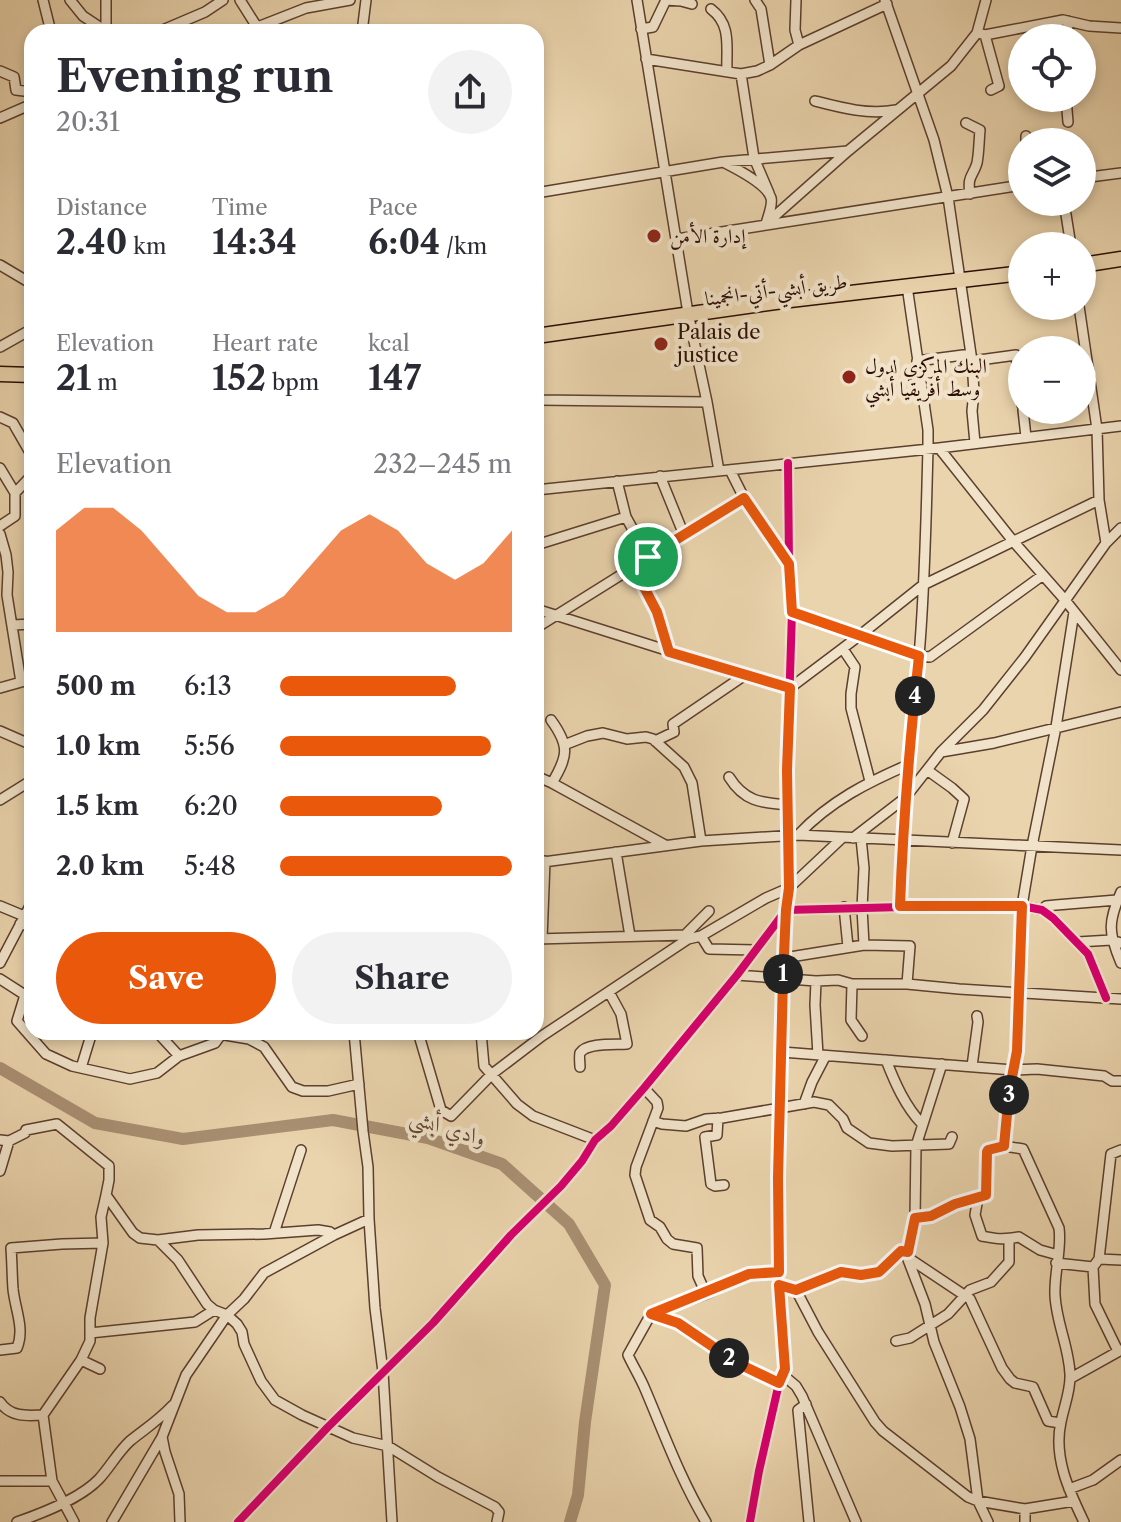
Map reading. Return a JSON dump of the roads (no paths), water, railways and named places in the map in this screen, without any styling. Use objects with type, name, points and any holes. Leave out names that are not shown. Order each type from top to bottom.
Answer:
[{"type":"highway","points":[[1096,263],[1121,259]]},
{"type":"highway","points":[[1096,271],[1121,267]]},
{"type":"highway","points":[[960,284],[1008,275]]},
{"type":"highway","points":[[544,336],[790,304],[1008,281]]},
{"type":"highway","points":[[544,340],[556,336]]},
{"type":"highway","points":[[0,365],[24,366]]},
{"type":"highway","points":[[0,374],[24,375]]},
{"type":"street","points":[[43,0],[49,24]]},
{"type":"street","points":[[70,0],[83,16],[95,24]]},
{"type":"street","points":[[105,24],[106,0]]},
{"type":"street","points":[[177,24],[223,0]]},
{"type":"street","points":[[240,0],[257,24]]},
{"type":"street","points":[[269,24],[306,8],[350,0]]},
{"type":"street","points":[[363,24],[366,0]]},
{"type":"street","points":[[637,0],[689,317],[724,470],[789,564]]},
{"type":"street","points":[[641,29],[653,27],[666,0],[692,4]]},
{"type":"street","points":[[755,0],[761,9],[770,65]]},
{"type":"street","points":[[796,0],[795,30],[799,45]]},
{"type":"street","points":[[986,0],[981,34],[999,86],[991,90]]},
{"type":"street","points":[[646,59],[741,74],[770,65],[799,45],[886,2],[919,93],[948,197],[971,357],[975,443]]},
{"type":"street","points":[[711,9],[719,14],[726,30],[727,71]]},
{"type":"street","points":[[766,224],[951,66],[981,34],[1063,20],[1121,28]]},
{"type":"street","points":[[0,71],[14,77],[16,90],[24,91]]},
{"type":"street","points":[[741,74],[754,158],[772,200],[766,224]]},
{"type":"street","points":[[815,101],[858,111],[899,109]]},
{"type":"street","points":[[0,118],[24,108]]},
{"type":"street","points":[[1067,112],[1068,122]]},
{"type":"street","points":[[966,123],[980,130],[976,165],[968,183],[970,194]]},
{"type":"street","points":[[544,192],[723,162],[848,151]]},
{"type":"street","points":[[723,162],[740,170],[769,193]]},
{"type":"street","points":[[1096,176],[1121,173]]},
{"type":"street","points":[[677,239],[1008,187]]},
{"type":"street","points":[[1,266],[24,279]]},
{"type":"street","points":[[908,290],[928,430],[934,448],[1121,670]]},
{"type":"street","points":[[1081,320],[1097,429],[1099,500],[1106,543]]},
{"type":"street","points":[[0,347],[24,334]]},
{"type":"street","points":[[917,361],[1008,355]]},
{"type":"street","points":[[544,400],[707,402]]},
{"type":"street","points":[[0,417],[13,423],[24,442]]},
{"type":"street","points":[[1024,424],[1026,437]]},
{"type":"street","points":[[544,489],[1121,426]]},
{"type":"street","points":[[900,906],[905,798],[934,448]]},
{"type":"street","points":[[750,1522],[759,1471],[785,1369],[779,1272],[783,977],[793,835],[787,770],[792,612],[788,463]]},
{"type":"street","points":[[0,468],[15,493],[15,516],[0,526]]},
{"type":"street","points":[[660,476],[684,535]]},
{"type":"street","points":[[617,481],[626,517],[648,557]]},
{"type":"street","points":[[15,493],[24,483]]},
{"type":"street","points":[[544,623],[744,498]]},
{"type":"street","points":[[790,688],[923,585],[1099,500]]},
{"type":"street","points":[[544,543],[626,517]]},
{"type":"street","points":[[544,939],[701,936],[789,888],[905,798],[941,752],[983,710],[1106,543],[1121,528]]},
{"type":"street","points":[[0,537],[6,555],[7,595],[21,682]]},
{"type":"street","points":[[633,566],[657,612],[669,652]]},
{"type":"street","points":[[792,612],[919,656],[930,657],[1043,575]]},
{"type":"street","points":[[544,612],[790,688]]},
{"type":"street","points":[[1004,1146],[1017,1051],[1022,906],[1074,612]]},
{"type":"street","points":[[0,621],[24,623]]},
{"type":"street","points":[[843,649],[855,667],[851,708],[870,781]]},
{"type":"street","points":[[655,741],[674,732],[673,724],[745,675]]},
{"type":"street","points":[[0,688],[24,681]]},
{"type":"street","points":[[941,752],[994,743],[1121,712]]},
{"type":"street","points":[[551,720],[560,732],[564,745],[564,762],[552,783]]},
{"type":"street","points":[[0,731],[24,742]]},
{"type":"street","points":[[564,745],[603,733],[627,739],[646,737],[655,741],[689,774],[701,841]]},
{"type":"street","points":[[793,835],[839,799],[870,781],[910,764]]},
{"type":"street","points":[[927,770],[964,799],[952,843]]},
{"type":"street","points":[[729,777],[744,795],[761,803],[788,805]]},
{"type":"street","points":[[544,780],[665,845]]},
{"type":"street","points":[[0,800],[24,785]]},
{"type":"street","points":[[544,862],[701,841],[793,835],[1121,850]]},
{"type":"street","points":[[852,838],[864,868],[864,945]]},
{"type":"street","points":[[616,852],[630,936]]},
{"type":"street","points":[[1042,910],[1046,906],[1119,896]]},
{"type":"street","points":[[1119,896],[1111,922],[1121,963]]},
{"type":"street","points":[[0,906],[22,920]]},
{"type":"street","points":[[238,1522],[433,1323],[511,1235],[561,1186],[595,1140],[644,1088],[737,975],[786,910],[1022,906],[1042,910],[1078,942],[1093,961],[1106,998]]},
{"type":"street","points":[[844,907],[848,947]]},
{"type":"street","points":[[544,1035],[686,937],[709,911]]},
{"type":"street","points":[[0,963],[24,916]]},
{"type":"street","points":[[701,936],[709,949],[755,950]]},
{"type":"street","points":[[1078,942],[1116,942]]},
{"type":"street","points":[[784,958],[864,945],[910,946],[907,984]]},
{"type":"street","points":[[737,975],[1121,999]]},
{"type":"street","points":[[0,979],[24,994]]},
{"type":"street","points":[[804,1104],[822,1056],[815,1005],[816,981]]},
{"type":"street","points":[[852,984],[851,1020],[862,1036]]},
{"type":"street","points":[[580,1067],[579,1055],[583,1051],[603,1044],[627,1043],[622,1017],[609,992]]},
{"type":"street","points":[[24,998],[17,1021],[24,1029]]},
{"type":"street","points":[[972,1066],[977,1016]]},
{"type":"street","points":[[34,1040],[46,1054],[72,1066],[130,1079],[157,1073],[179,1056],[216,1040]]},
{"type":"street","points":[[81,1068],[90,1040]]},
{"type":"street","points":[[164,1040],[179,1056]]},
{"type":"street","points":[[251,1040],[264,1047],[292,1087],[303,1091],[328,1091],[359,1084]]},
{"type":"street","points":[[355,1040],[368,1167],[375,1308],[383,1372],[392,1522]]},
{"type":"street","points":[[420,1040],[441,1110],[451,1116],[492,1074],[537,1040]]},
{"type":"street","points":[[482,1040],[484,1066],[524,1111],[595,1140]]},
{"type":"street","points":[[782,1052],[1013,1070],[1037,1069],[1104,1076],[1112,1081],[1121,1081]]},
{"type":"street","points":[[886,1060],[902,1095],[922,1124]]},
{"type":"street","points":[[942,1064],[916,1146],[915,1218],[907,1255],[925,1304],[934,1342],[952,1383],[970,1439],[978,1501],[988,1522]]},
{"type":"street","points":[[644,1088],[658,1105],[636,1167],[637,1184],[650,1220],[660,1227],[667,1239],[678,1246],[697,1248],[698,1276],[706,1294]]},
{"type":"street","points":[[653,1121],[686,1126],[706,1119],[814,1102],[829,1105],[847,1128],[869,1143],[892,1146],[949,1144],[952,1137]]},
{"type":"street","points":[[718,1118],[717,1135],[705,1137],[711,1184],[724,1185]]},
{"type":"street","points":[[0,1171],[5,1141],[26,1130],[57,1124],[109,1166],[101,1217],[103,1243],[90,1318],[90,1341],[81,1360],[43,1415],[52,1481],[74,1522]]},
{"type":"street","points":[[915,1218],[931,1216],[955,1204],[986,1195],[988,1150],[1004,1146],[1023,1149],[1059,1228],[1055,1296],[1071,1378],[1060,1423],[1058,1447],[1069,1489],[1084,1522]]},
{"type":"street","points":[[274,1233],[301,1150]]},
{"type":"street","points":[[1071,1378],[1120,1350],[1096,1309],[1096,1263],[1111,1154],[1121,1150]]},
{"type":"street","points":[[106,1195],[140,1238],[158,1240],[198,1235],[318,1230],[334,1235]]},
{"type":"street","points":[[978,1198],[975,1215],[982,1236],[1009,1240],[1023,1238],[1057,1259],[1096,1263],[1121,1260]]},
{"type":"street","points":[[112,1522],[162,1437],[186,1375],[227,1315],[264,1273],[369,1219]]},
{"type":"street","points":[[158,1240],[178,1260],[214,1310],[227,1315],[242,1332],[242,1339],[261,1381],[275,1400],[353,1438],[388,1446],[495,1507],[499,1512],[497,1522]]},
{"type":"street","points":[[896,1341],[910,1338],[931,1325],[948,1314],[970,1290],[991,1282],[1005,1268],[1010,1255],[1009,1240]]},
{"type":"street","points":[[0,1248],[103,1243]]},
{"type":"street","points":[[0,1350],[17,1348],[20,1342],[11,1248]]},
{"type":"street","points":[[779,1285],[796,1290],[841,1272],[861,1275],[879,1272],[901,1251],[970,1299],[1002,1368],[1015,1383],[1033,1387],[1048,1421],[1060,1423]]},
{"type":"street","points":[[706,1522],[691,1498],[644,1386],[629,1359],[630,1351],[651,1314],[749,1274],[779,1272]]},
{"type":"street","points":[[796,1290],[818,1332],[875,1422],[959,1491],[978,1501],[1025,1509],[1074,1501]]},
{"type":"street","points":[[90,1333],[195,1322],[214,1310]]},
{"type":"street","points":[[651,1314],[678,1323],[737,1363],[796,1386],[856,1522]]},
{"type":"street","points":[[81,1360],[100,1369]]},
{"type":"street","points":[[17,1522],[30,1520],[96,1482],[122,1449],[159,1420],[177,1400]]},
{"type":"street","points":[[0,1402],[6,1411],[29,1416],[43,1415]]},
{"type":"street","points":[[806,1404],[798,1410],[809,1522]]},
{"type":"street","points":[[162,1437],[179,1494],[180,1522]]},
{"type":"street","points":[[1069,1489],[1093,1480],[1121,1460]]},
{"type":"street","points":[[0,1481],[52,1481]]},
{"type":"street","points":[[1025,1509],[1025,1522]]},
{"type":"waterway","name":"وادي أبشي","points":[[0,1068],[95,1123],[183,1139],[333,1120],[428,1138],[502,1164],[569,1224],[605,1285],[578,1495],[570,1522]]},
{"type":"place","name":"إدارة الأمن","points":[[654,236]]},
{"type":"place","name":"Palais de justice","points":[[661,344]]},
{"type":"place","name":"البنك المركزي لدول وسط أفريقيا أبشي","points":[[849,377]]}]
